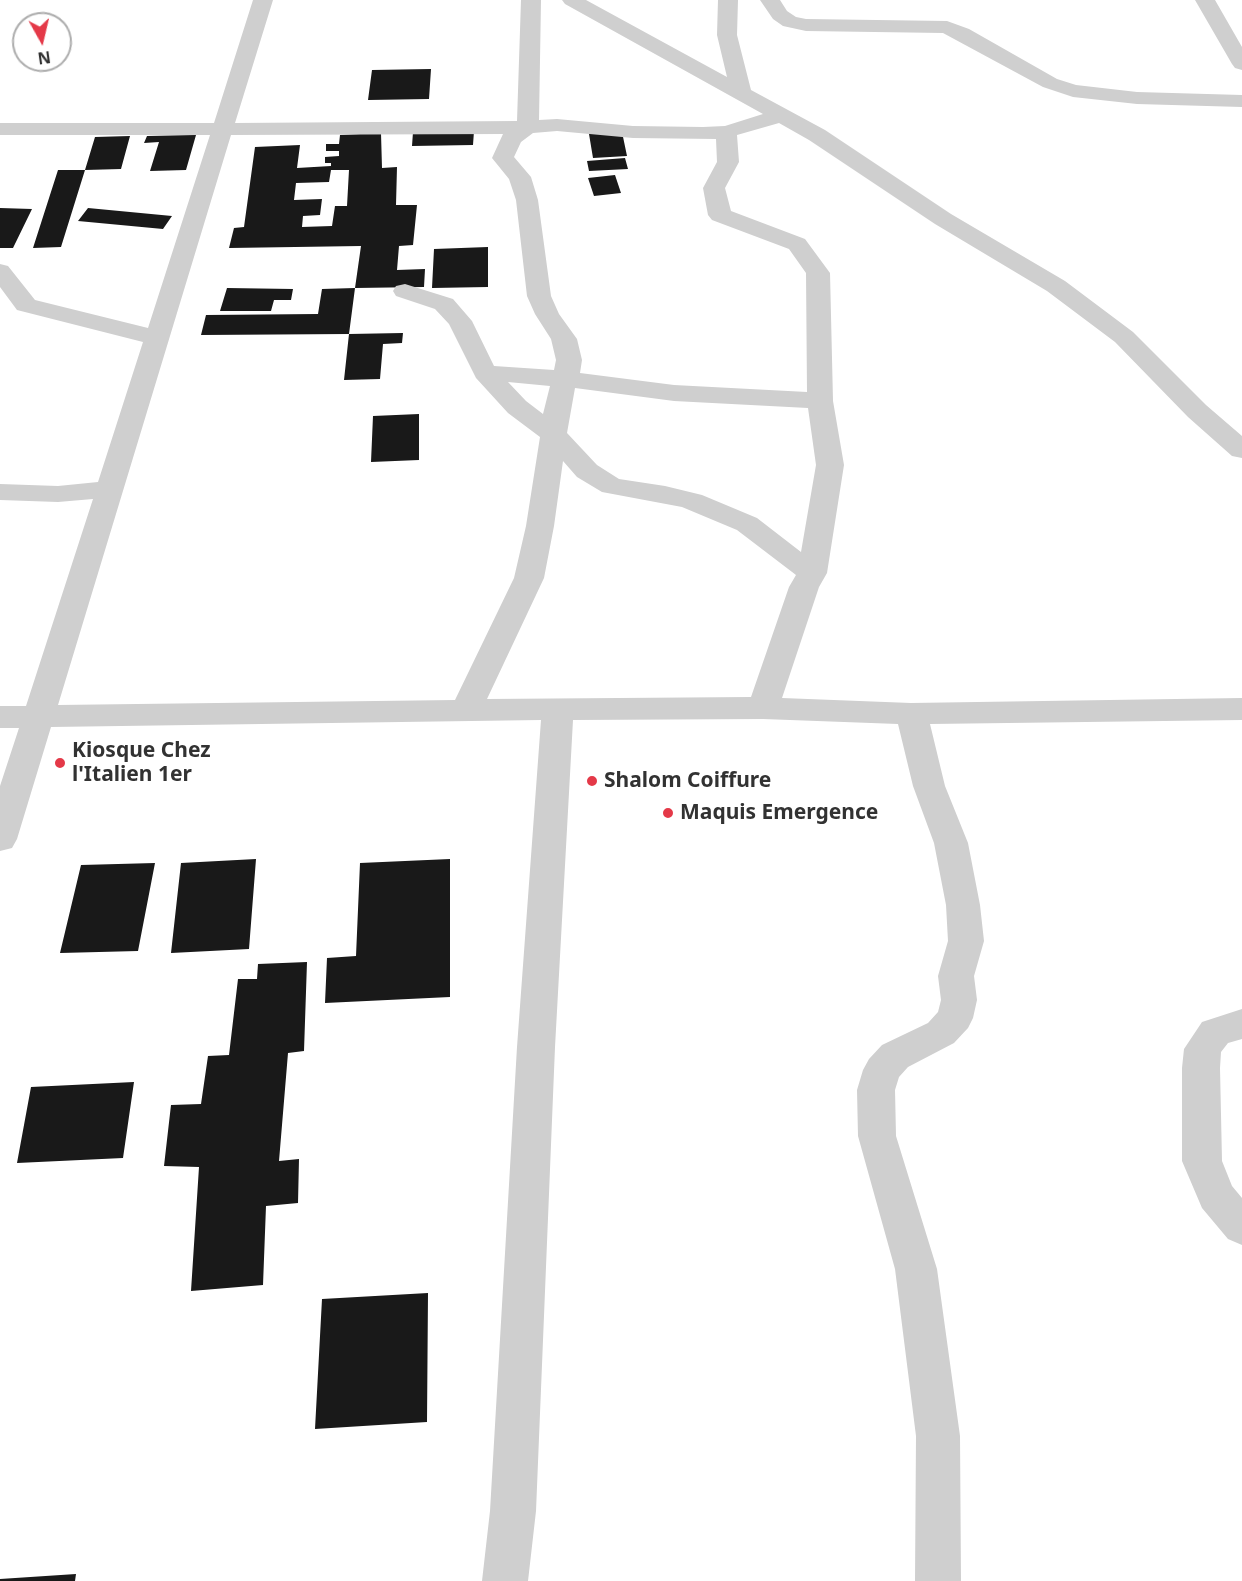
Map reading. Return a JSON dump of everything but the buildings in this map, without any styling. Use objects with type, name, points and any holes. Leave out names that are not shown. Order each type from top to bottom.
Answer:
[{"type":"street","points":[[0,840],[263,0]]},
{"type":"street","points":[[528,127],[531,0]]},
{"type":"street","points":[[572,0],[818,135],[943,219],[1056,286],[1124,337],[1197,411],[1242,450]]},
{"type":"street","points":[[728,0],[727,35],[741,92]]},
{"type":"street","points":[[770,0],[780,15],[790,22],[806,25],[947,27],[962,33],[1050,83],[1073,91],[1137,98],[1242,101]]},
{"type":"street","points":[[1205,0],[1242,64]]},
{"type":"street","points":[[0,129],[557,125],[633,132],[726,132],[780,116]]},
{"type":"street","points":[[465,712],[529,578],[540,526],[559,395],[566,378],[569,360],[564,339],[547,314],[539,296],[527,200],[520,177],[503,158],[511,139],[528,127]]},
{"type":"street","points":[[726,132],[729,149],[728,162],[714,188],[720,214],[797,244],[818,273],[820,401],[830,465],[812,573],[804,587],[763,708]]},
{"type":"street","points":[[0,271],[26,305],[157,338]]},
{"type":"street","points":[[405,291],[444,304],[460,321],[485,373],[517,407],[553,434],[587,471],[597,478],[612,486],[666,494],[692,501],[747,524],[812,573]]},
{"type":"street","points":[[485,373],[566,378],[674,393],[820,401]]},
{"type":"street","points":[[0,492],[58,494],[110,489]]},
{"type":"street","points":[[0,717],[558,709],[763,708],[911,714],[1242,709]]},
{"type":"street","points":[[505,1581],[513,1511],[536,1047],[558,709]]},
{"type":"street","points":[[911,714],[929,786],[951,843],[963,905],[966,941],[956,976],[958,1000],[955,1018],[941,1033],[895,1056],[882,1070],[876,1090],[877,1136],[915,1269],[938,1436],[938,1581]]},
{"type":"street","points":[[1242,1024],[1215,1032],[1203,1049],[1201,1068],[1202,1161],[1216,1196],[1242,1227]]},
{"type":"place","name":"Kiosque Chez l'Italien 1er","points":[[60,763]]},
{"type":"place","name":"Shalom Coiffure","points":[[592,781]]},
{"type":"place","name":"Maquis Emergence","points":[[668,813]]}]
